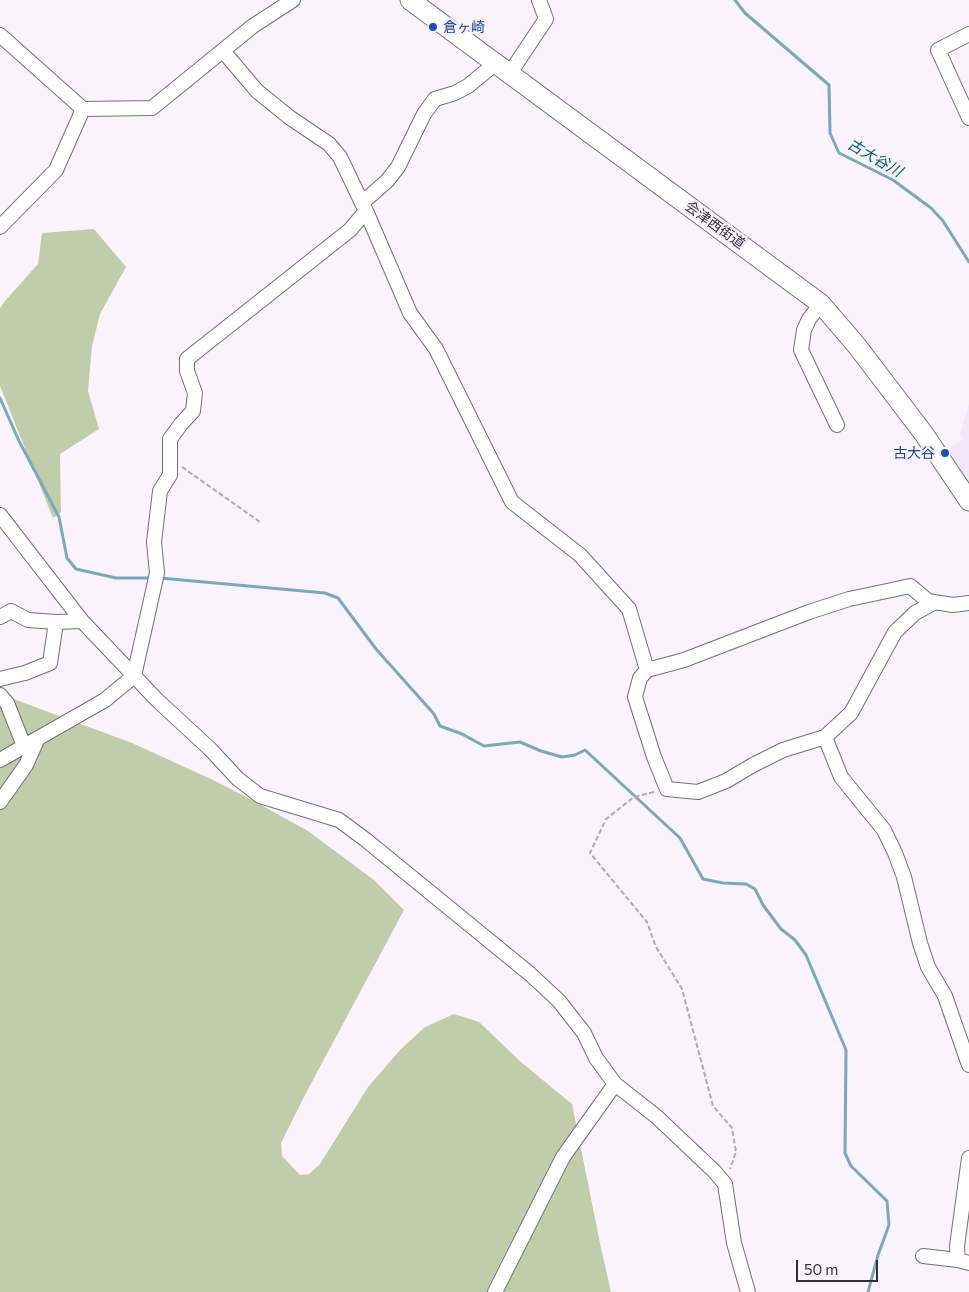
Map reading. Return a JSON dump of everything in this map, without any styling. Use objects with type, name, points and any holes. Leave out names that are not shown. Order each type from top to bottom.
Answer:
[{"type":"highway","name":"会津西街道","points":[[410,0],[821,304],[857,346],[924,434],[969,501]]},
{"type":"street","points":[[0,36],[83,109],[152,108],[253,26],[293,0]]},
{"type":"street","points":[[0,760],[105,700],[134,676],[157,573],[154,542],[160,491],[170,475],[170,439],[193,411],[195,393],[187,371],[188,359],[350,230],[364,207],[398,167],[424,114],[436,99],[455,93],[503,68],[546,19],[539,0]]},
{"type":"street","points":[[969,34],[938,50],[965,100],[969,118]]},
{"type":"street","points":[[223,51],[257,92],[289,117],[330,144],[340,157],[410,313],[436,349],[512,502],[580,555],[629,608],[647,670]]},
{"type":"street","points":[[0,227],[56,170],[83,109]]},
{"type":"street","points":[[821,304],[809,319],[804,330],[801,350],[837,425]]},
{"type":"street","points":[[0,515],[82,621],[156,700],[210,749],[238,779],[260,796],[339,820],[530,974],[559,1001],[584,1033],[596,1058],[615,1084],[657,1117],[715,1172],[725,1184],[734,1243],[748,1292]]},
{"type":"street","points":[[935,602],[915,613],[896,632],[851,713],[825,737],[783,750],[753,765],[726,782],[698,792],[667,789],[651,748],[635,697],[640,678],[647,670],[684,660],[773,624],[849,599],[910,586],[928,601],[935,602],[953,605],[969,603]]},
{"type":"street","points":[[0,617],[11,611],[28,620],[82,621]]},
{"type":"street","points":[[0,679],[24,673],[50,663],[56,622]]},
{"type":"street","points":[[0,695],[7,703],[24,746]]},
{"type":"street","points":[[825,737],[841,777],[884,830],[895,853],[904,877],[920,943],[928,967],[945,996],[969,1065]]},
{"type":"street","points":[[0,802],[26,765],[38,738]]},
{"type":"street","points":[[495,1292],[562,1157],[615,1084]]},
{"type":"street","points":[[964,1261],[956,1246],[969,1158]]},
{"type":"street","points":[[923,1256],[964,1261]]},
{"type":"path","points":[[170,458],[260,522]]},
{"type":"path","points":[[667,789],[634,797],[606,819],[590,853],[647,922],[656,947],[682,989],[713,1106],[732,1128],[736,1152],[725,1184]]},
{"type":"shaded area","points":[[969,403],[969,486],[950,460],[954,457],[948,449],[962,440],[963,437],[960,435]]},
{"type":"green space","points":[[94,229],[126,267],[100,314],[92,346],[88,391],[99,429],[60,454],[61,512],[53,518],[0,386],[0,308],[38,264],[42,233]]},
{"type":"green space","points":[[0,694],[132,743],[252,800],[308,831],[374,880],[404,910],[281,1143],[282,1156],[300,1175],[309,1174],[320,1164],[368,1087],[400,1050],[425,1027],[454,1014],[479,1022],[521,1062],[572,1104],[611,1292],[0,1292]]},
{"type":"waterway","name":"古大谷川","points":[[735,0],[745,13],[829,85],[830,133],[839,153],[893,180],[931,208],[943,221],[969,262]]},
{"type":"waterway","points":[[0,398],[19,441],[59,517],[67,558],[76,569],[116,578],[151,578]]},
{"type":"waterway","points":[[160,578],[325,593],[338,598],[376,649],[434,714],[440,726],[462,734],[484,746],[520,742],[562,757],[575,755],[585,750],[680,838],[703,879],[723,883],[746,884],[755,889],[763,905],[781,929],[795,940],[806,955],[846,1050],[845,1153],[851,1166],[887,1201],[889,1225],[878,1255],[868,1292]]},
{"type":"place","name":"倉ヶ崎","points":[[433,27]]},
{"type":"place","name":"古大谷","points":[[945,453]]}]
